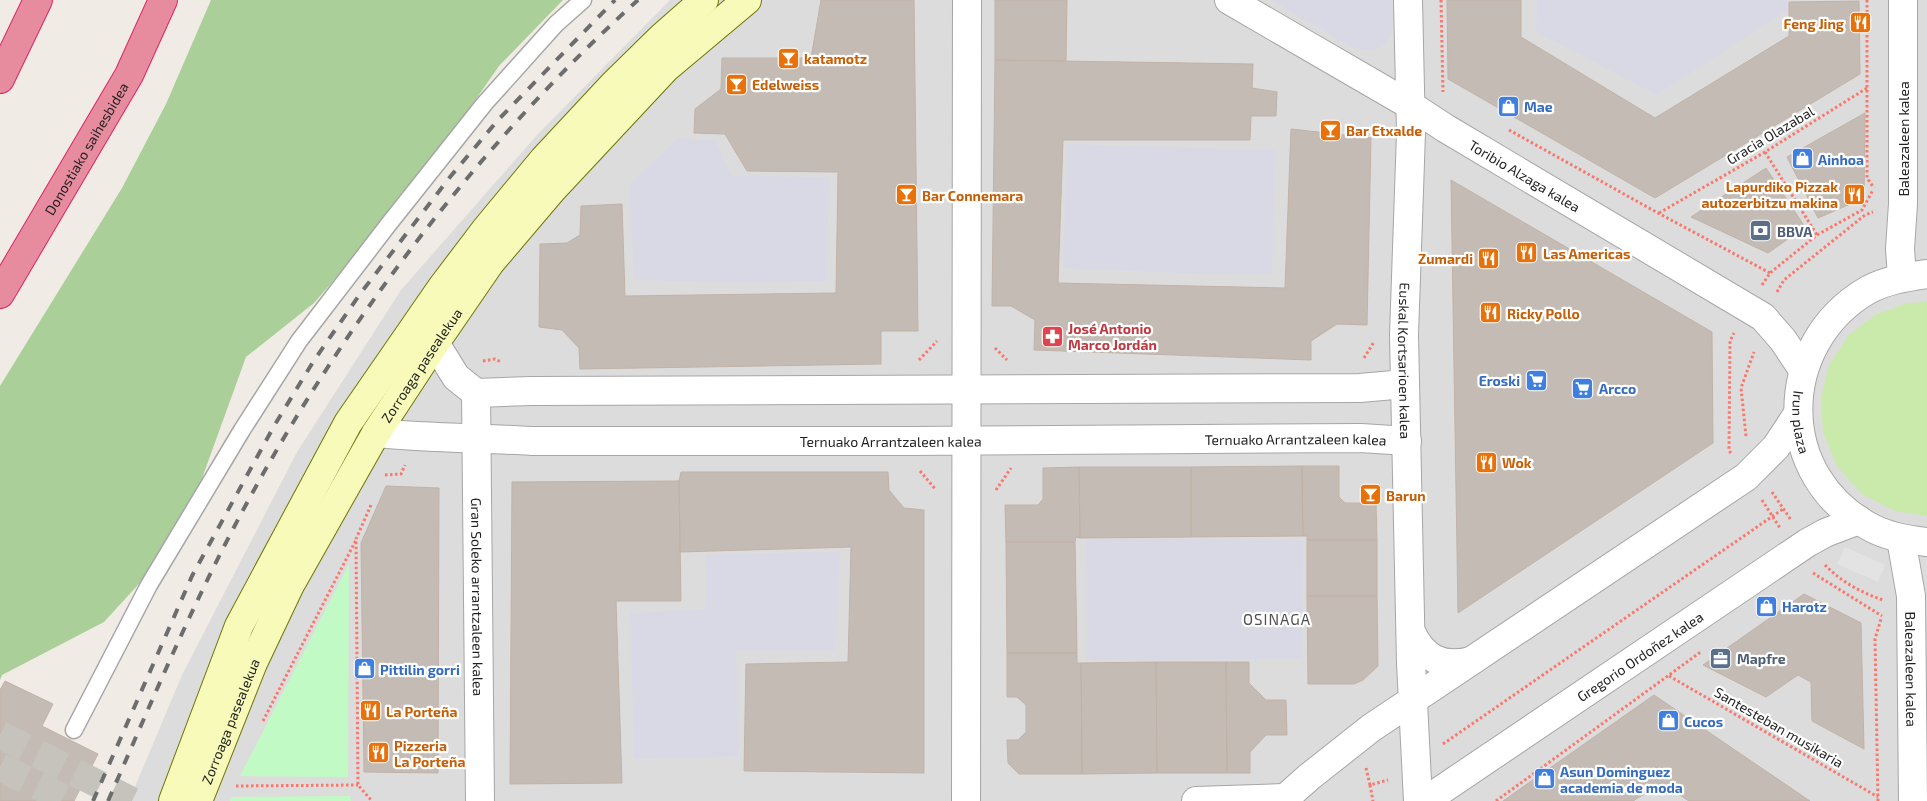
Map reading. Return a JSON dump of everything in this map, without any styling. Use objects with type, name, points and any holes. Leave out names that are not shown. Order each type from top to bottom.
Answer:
[{"type":"highway","points":[[0,79],[38,0]]},
{"type":"highway","name":"Donostiako saihesbidea","points":[[0,294],[129,75],[163,0]]},
{"type":"main road","name":"Zorroaga pasealekua","points":[[173,801],[239,626],[348,423],[442,288],[486,229],[544,159],[613,85],[662,37],[704,0]]},
{"type":"main road","name":"Zorroaga pasealekua","points":[[198,801],[253,663],[290,584],[376,433],[435,343],[490,263],[552,190],[666,68],[747,0]]},
{"type":"street","points":[[966,801],[967,0]]},
{"type":"street","name":"Toribio Alzaga kalea","points":[[1229,0],[1410,105],[1763,317],[1783,340],[1803,370]]},
{"type":"street","name":"Euskal Kortsarioen kalea","points":[[1408,0],[1411,133],[1404,335],[1411,632],[1408,710],[1416,762],[1418,801]]},
{"type":"street","name":"Baleazaleen kalea","points":[[1903,0],[1903,188],[1900,249],[1915,276]]},
{"type":"street","name":"Irun plaza","points":[[1914,540],[1872,528],[1846,512],[1821,485],[1804,451],[1797,415],[1803,370],[1819,335],[1841,308],[1870,289],[1915,276]]},
{"type":"street","points":[[435,343],[456,377],[476,393],[530,391],[966,391],[1360,388],[1405,384]]},
{"type":"street","name":"Gran Soleko arrantzaleen kalea","points":[[476,393],[480,801]]},
{"type":"street","points":[[1196,801],[1283,800],[1308,777],[1352,742],[1408,710],[1471,661],[1746,477],[1776,447],[1797,415]]},
{"type":"street","name":"Ternuako Arrantzaleen kalea","points":[[376,433],[418,437],[476,437],[532,441],[1361,438],[1407,442]]},
{"type":"street","name":"Gregorio Ordoñez kalea","points":[[1425,801],[1807,543],[1825,533],[1859,520]]},
{"type":"street","name":"Baleazaleen kalea","points":[[1913,801],[1911,596],[1914,540]]},
{"type":"street","points":[[1411,632],[1416,643],[1434,659],[1446,663],[1459,664],[1471,661]]},
{"type":"lane","points":[[74,730],[149,584],[242,430],[299,341],[485,103],[556,24],[583,0]]},
{"type":"path","points":[[1441,0],[1442,92],[1451,97]]},
{"type":"path","points":[[1867,0],[1867,178],[1874,189]]},
{"type":"path","name":"Gracia Olazabal","points":[[1658,213],[1766,152],[1867,88]]},
{"type":"path","points":[[1503,126],[1658,213],[1770,272]]},
{"type":"path","points":[[1766,152],[1817,235],[1862,210],[1874,189]]},
{"type":"path","points":[[1874,189],[1903,188]]},
{"type":"path","points":[[380,483],[384,475],[401,474],[407,460]]},
{"type":"path","points":[[262,724],[356,539],[374,499]]},
{"type":"path","points":[[1370,785],[1384,782],[1398,775],[1784,509]]},
{"type":"path","points":[[356,539],[358,785],[372,801]]},
{"type":"path","points":[[1878,799],[1875,639],[1882,616]]},
{"type":"path","points":[[1496,801],[1708,647]]},
{"type":"path","name":"Santesteban musikaria","points":[[1669,676],[1878,799]]},
{"type":"path","points":[[1352,742],[1363,758],[1373,801]]},
{"type":"path","points":[[230,786],[358,785]]},
{"type":"shaded area","points":[[670,0],[1927,0],[1927,801],[129,801],[182,675],[297,452],[401,290],[536,136]]},
{"type":"shaded area","points":[[1271,0],[1392,0],[1392,33],[1385,45],[1374,50],[1352,47]]},
{"type":"shaded area","points":[[1537,0],[1787,0],[1787,10],[1657,95],[1536,32]]},
{"type":"shaded area","points":[[677,139],[715,140],[732,176],[829,177],[827,281],[743,283],[634,280],[629,185]]},
{"type":"shaded area","points":[[1067,144],[1276,150],[1272,274],[1201,274],[1063,268]]},
{"type":"shaded area","points":[[1086,540],[1303,540],[1302,659],[1087,660]]},
{"type":"shaded area","points":[[1845,547],[1885,565],[1878,582],[1837,564]]},
{"type":"shaded area","points":[[840,552],[835,651],[736,651],[739,756],[634,759],[630,613],[706,609],[705,555]]},
{"type":"green space","points":[[211,0],[563,0],[499,66],[415,187],[314,303],[246,357],[180,539],[104,622],[2,675],[0,680],[0,386],[122,188],[166,104]]},
{"type":"green space","points":[[1927,302],[1927,516],[1895,511],[1862,494],[1837,466],[1823,432],[1821,398],[1829,365],[1848,336],[1875,315],[1907,303]]},
{"type":"green space","points":[[349,564],[348,777],[240,776]]},
{"type":"green space","points":[[350,796],[351,801],[230,801],[232,797]]},
{"type":"building","points":[[821,0],[914,0],[918,331],[881,331],[881,364],[580,369],[579,348],[562,330],[539,327],[540,244],[567,243],[580,235],[581,206],[622,204],[625,296],[836,293],[838,172],[747,171],[725,134],[694,133],[695,109],[721,89],[722,58],[811,58]]},
{"type":"building","points":[[995,0],[1067,0],[1066,61],[995,60]]},
{"type":"building","points":[[1447,0],[1521,0],[1521,37],[1655,118],[1789,36],[1789,2],[1859,1],[1860,74],[1655,198],[1448,79]]},
{"type":"building","points":[[995,60],[1253,64],[1252,88],[1277,92],[1276,116],[1251,116],[1250,140],[1063,140],[1058,283],[1285,288],[1291,129],[1371,138],[1367,325],[1337,324],[1311,341],[1311,360],[1034,350],[1035,320],[1011,306],[992,306]]},
{"type":"building","points":[[1865,113],[1864,198],[1818,218],[1787,157]]},
{"type":"building","points":[[1766,168],[1805,227],[1768,253],[1691,217]]},
{"type":"building","name":"Arcco","points":[[1451,180],[1712,332],[1713,443],[1458,613]]},
{"type":"building","points":[[1302,466],[1303,536],[1191,537],[1191,467]]},
{"type":"building","points":[[1302,466],[1339,466],[1339,497],[1345,503],[1376,503],[1377,540],[1307,540],[1307,536],[1303,536]]},
{"type":"building","points":[[1079,467],[1080,538],[1076,537],[1075,542],[1006,542],[1005,505],[1038,505],[1043,499],[1043,468]]},
{"type":"building","points":[[1079,467],[1191,467],[1191,537],[1080,538]]},
{"type":"building","points":[[681,472],[888,472],[889,490],[904,508],[924,510],[924,773],[744,771],[746,664],[848,662],[851,547],[680,552],[679,481]]},
{"type":"building","points":[[679,481],[681,601],[616,601],[622,783],[510,784],[512,482]]},
{"type":"building","points":[[386,486],[439,488],[438,773],[364,772],[361,543]]},
{"type":"building","points":[[1307,540],[1377,540],[1377,596],[1307,596]]},
{"type":"building","points":[[1006,542],[1075,542],[1077,653],[1007,653]]},
{"type":"building","points":[[1804,594],[1861,623],[1864,749],[1812,721],[1811,682],[1798,675],[1766,697],[1703,665]]},
{"type":"building","points":[[1307,596],[1377,596],[1378,666],[1363,680],[1354,684],[1308,684]]},
{"type":"building","points":[[1007,653],[1077,653],[1077,663],[1081,663],[1082,774],[1019,774],[1008,763],[1007,740],[1018,740],[1026,732],[1026,705],[1017,697],[1007,697]]},
{"type":"building","points":[[1156,662],[1157,773],[1082,774],[1081,663]]},
{"type":"building","points":[[1156,662],[1226,662],[1227,773],[1157,773]]},
{"type":"building","points":[[1226,662],[1249,662],[1249,683],[1266,700],[1286,700],[1287,735],[1266,735],[1250,752],[1250,773],[1227,773]]},
{"type":"building","points":[[5,681],[53,704],[42,726],[98,754],[74,801],[0,801],[0,690]]},
{"type":"building","points":[[1654,695],[1810,801],[1689,801],[1662,783],[1633,801],[1503,801]]},
{"type":"tunnel","points":[[0,735],[132,801]]},
{"type":"tunnel","points":[[0,767],[69,801]]},
{"type":"railway","points":[[93,801],[192,576],[274,426],[313,362],[360,294],[450,177],[498,120],[615,0]]},
{"type":"railway","points":[[108,801],[215,564],[272,459],[315,387],[362,316],[465,181],[520,118],[578,57],[638,0]]},
{"type":"place","name":"Feng Jing","points":[[1860,23]]},
{"type":"place","name":"katamotz","points":[[788,58]]},
{"type":"place","name":"Edelweiss","points":[[736,84]]},
{"type":"place","name":"Mae","points":[[1508,106]]},
{"type":"place","name":"Bar Etxalde","points":[[1330,130]]},
{"type":"place","name":"Ainhoa","points":[[1802,159]]},
{"type":"place","name":"Lapurdiko Pizzak autozerbitzu makina","points":[[1854,194]]},
{"type":"place","name":"Bar Connemara","points":[[906,195]]},
{"type":"place","name":"BBVA","points":[[1761,231]]},
{"type":"place","name":"Las Americas","points":[[1527,253]]},
{"type":"place","name":"Zumardi","points":[[1489,258]]},
{"type":"place","name":"Ricky Pollo","points":[[1491,313]]},
{"type":"place","name":"José Antonio Marco Jordán","points":[[1052,336]]},
{"type":"place","name":"Eroski","points":[[1536,380]]},
{"type":"place","name":"Arcco","points":[[1583,388]]},
{"type":"place","name":"Wok","points":[[1486,462]]},
{"type":"place","name":"Barun","points":[[1370,495]]},
{"type":"place","name":"Harotz","points":[[1766,606]]},
{"type":"place","name":"Mapfre","points":[[1721,658]]},
{"type":"place","name":"Pittilin gorri","points":[[364,669]]},
{"type":"place","name":"La Porteña","points":[[370,711]]},
{"type":"place","name":"Cucos","points":[[1668,721]]},
{"type":"place","name":"Pizzeria La Porteña","points":[[378,753]]},
{"type":"place","name":"Asun Dominguez academia de moda","points":[[1544,779]]},
{"type":"district","name":"OSINAGA","points":[[1277,619]]}]
